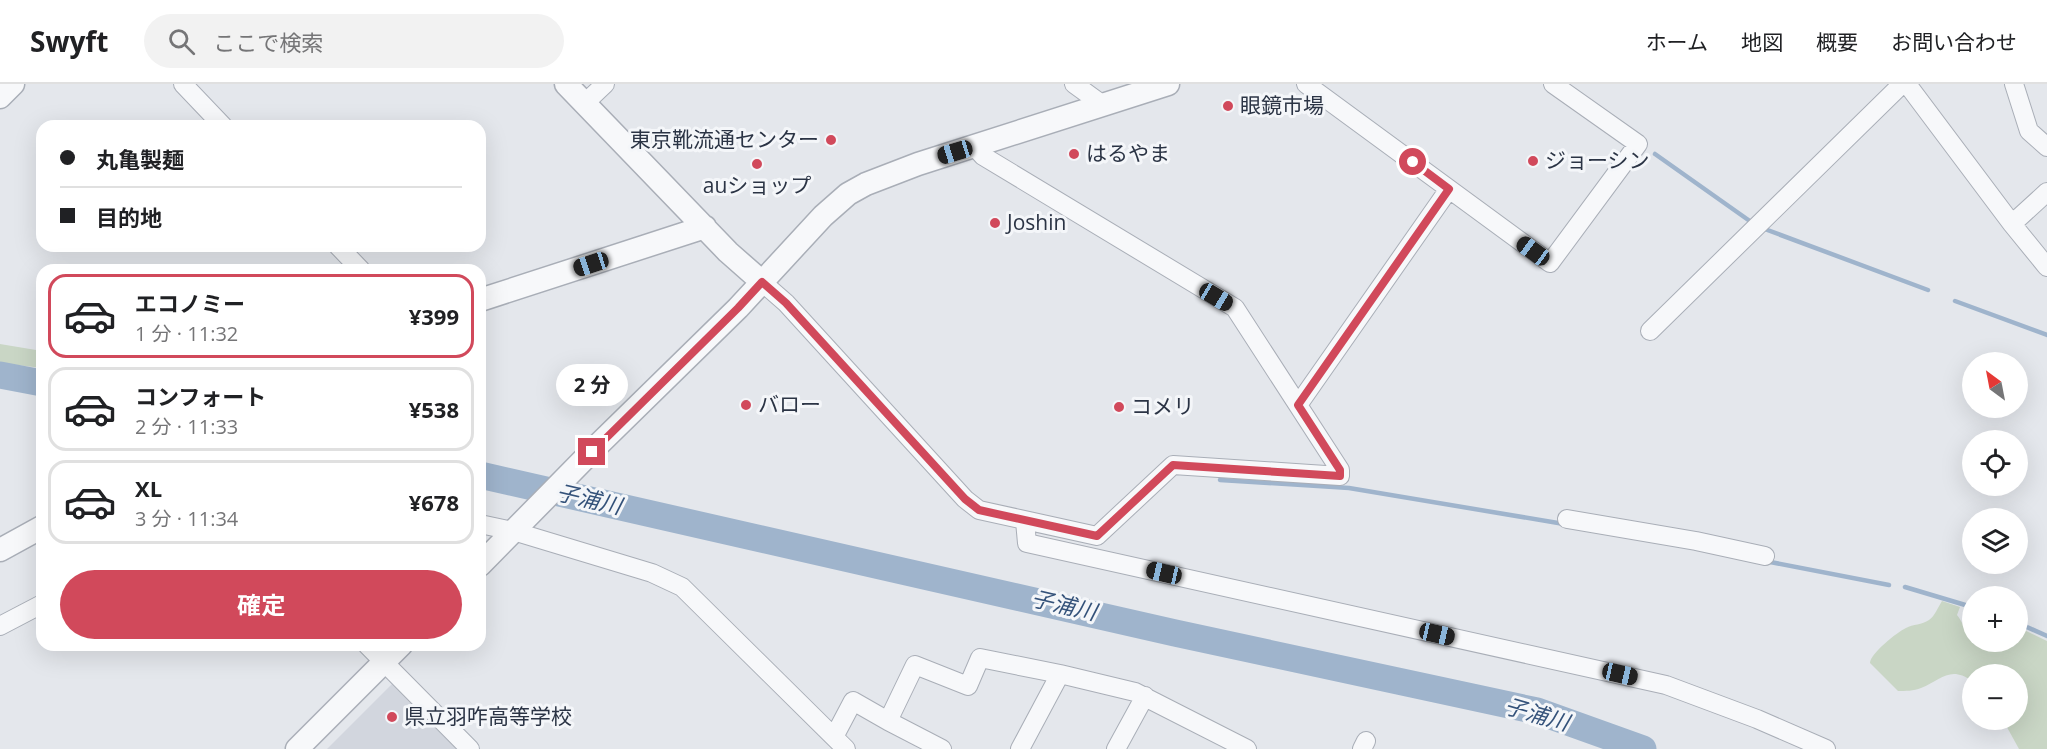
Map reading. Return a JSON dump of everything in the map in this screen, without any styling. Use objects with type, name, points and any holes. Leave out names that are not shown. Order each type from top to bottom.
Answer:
[{"type":"street","points":[[0,96],[13,84]]},
{"type":"street","points":[[183,84],[217,120]]},
{"type":"street","points":[[566,84],[728,252],[786,303],[965,499],[979,510],[1097,536],[1173,465],[1340,476],[1340,470],[1235,308],[983,156],[974,146]]},
{"type":"street","points":[[585,103],[605,84]]},
{"type":"street","points":[[1074,84],[1103,105]]},
{"type":"street","points":[[486,559],[738,308],[823,216],[848,194],[894,172],[1168,84]]},
{"type":"street","points":[[1306,84],[1550,263],[1638,144],[1553,84]]},
{"type":"street","points":[[1650,331],[1902,84]]},
{"type":"street","points":[[1907,84],[2047,267]]},
{"type":"street","points":[[2014,84],[2030,131],[2047,147]]},
{"type":"street","points":[[1298,405],[1449,189]]},
{"type":"street","points":[[2012,224],[2047,192]]},
{"type":"street","points":[[486,298],[705,227]]},
{"type":"street","points":[[344,252],[355,264]]},
{"type":"street","points":[[1567,519],[1765,556]]},
{"type":"street","points":[[1025,520],[1027,543],[1666,685],[1757,718],[1826,749]]},
{"type":"street","points":[[486,524],[519,526],[652,573],[682,587],[840,743],[853,701],[888,722],[942,749]]},
{"type":"street","points":[[0,550],[36,530]]},
{"type":"street","points":[[0,626],[36,607]]},
{"type":"street","points":[[373,651],[470,749]]},
{"type":"street","points":[[297,749],[395,651]]},
{"type":"street","points":[[888,722],[915,665],[968,686],[980,658],[1060,674],[1145,696],[1222,743],[1247,749]]},
{"type":"street","points":[[1020,749],[1060,674]]},
{"type":"street","points":[[1116,749],[1145,696]]},
{"type":"shaded area","name":"県立羽咋高等学校","points":[[392,684],[457,749],[327,749]]},
{"type":"green space","points":[[0,344],[36,350],[36,367],[0,363]]},
{"type":"green space","points":[[1942,601],[1960,607],[1957,615],[1962,623],[1962,652],[2028,652],[2028,632],[2047,641],[2047,749],[2019,749],[2009,730],[2028,730],[2028,664],[1962,664],[1962,675],[1951,674],[1918,689],[1898,691],[1870,663],[1879,649],[1897,634],[1923,623],[1935,614]]},
{"type":"waterway","points":[[1655,154],[1754,224]]},
{"type":"waterway","points":[[1762,228],[1928,290]]},
{"type":"waterway","points":[[1955,301],[2047,335]]},
{"type":"waterway","name":"子浦川","points":[[0,375],[36,382]]},
{"type":"waterway","name":"子浦川","points":[[486,476],[1175,633],[1537,711],[1643,749]]},
{"type":"waterway","points":[[1220,480],[1349,488],[1564,524]]},
{"type":"waterway","points":[[1765,561],[1889,585]]},
{"type":"waterway","points":[[1905,587],[1962,604]]},
{"type":"waterway","points":[[2028,627],[2047,636]]},
{"type":"place","name":"眼鏡市場","points":[[1228,106]]},
{"type":"place","name":"東京靴流通センター","points":[[831,140]]},
{"type":"place","name":"はるやま","points":[[1074,154]]},
{"type":"place","name":"ジョーシン","points":[[1533,161]]},
{"type":"place","name":"auショップ","points":[[757,164]]},
{"type":"place","name":"Joshin","points":[[995,223]]},
{"type":"place","name":"バロー","points":[[746,405]]},
{"type":"place","name":"コメリ","points":[[1119,407]]},
{"type":"place","name":"県立羽咋高等学校","points":[[392,717]]},
{"type":"route","points":[[592,452],[762,282],[786,303],[965,499],[979,510],[1097,536],[1173,465],[1340,476],[1340,470],[1298,405],[1449,189],[1413,162]]}]
